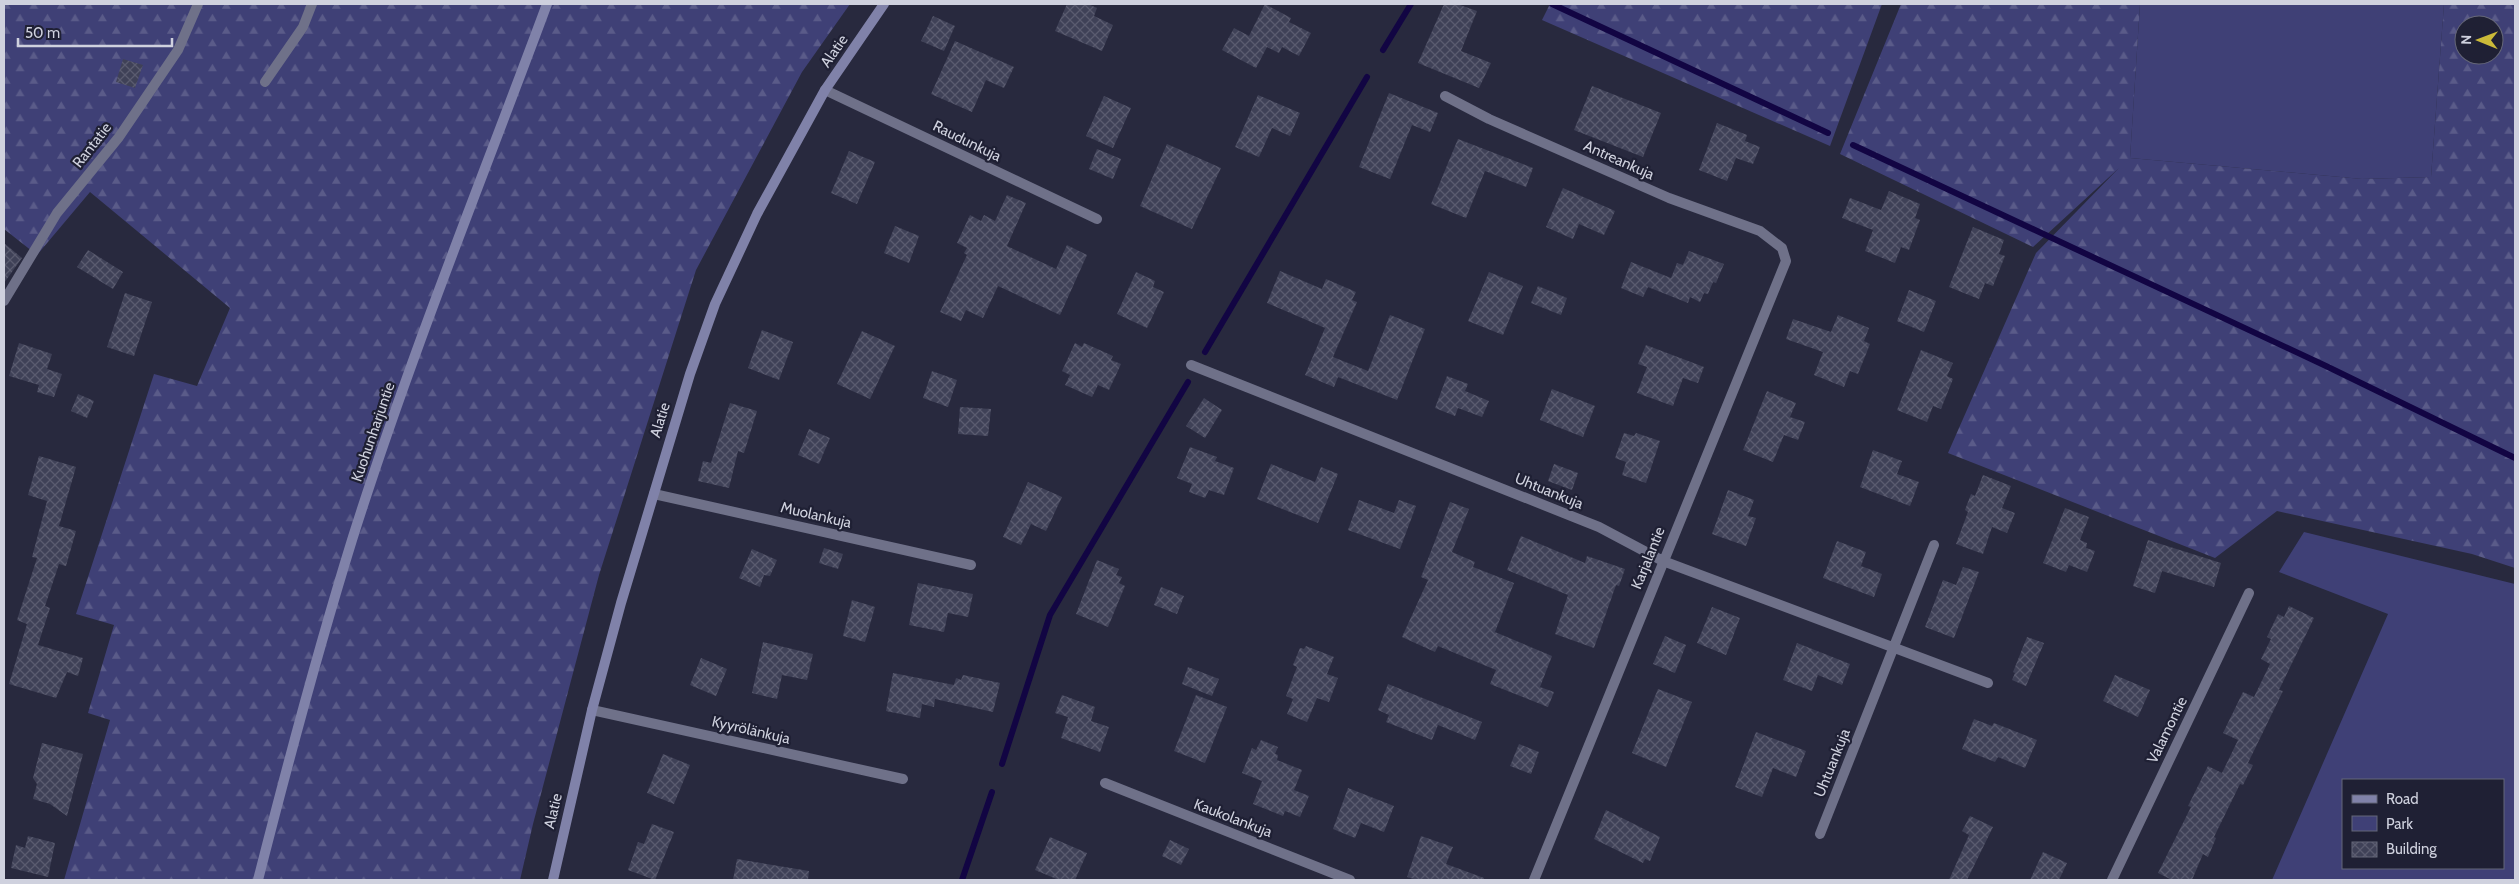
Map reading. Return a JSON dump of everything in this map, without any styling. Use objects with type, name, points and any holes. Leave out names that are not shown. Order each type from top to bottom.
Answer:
[{"type":"street","name":"Rantatie","points":[[4,301],[58,213],[119,137],[178,50],[198,4]]},
{"type":"street","points":[[265,82],[303,27],[312,4]]},
{"type":"street","name":"Kuohunharjuntie","points":[[258,880],[296,734],[352,540],[406,382],[547,4]]},
{"type":"street","name":"Alatie","points":[[553,880],[592,710],[690,374],[715,304],[757,214],[825,90],[884,4]]},
{"type":"street","name":"Raudunkuja","points":[[825,90],[1097,219]]},
{"type":"street","name":"Antreankuja","points":[[1445,96],[1489,119],[1670,198],[1760,231],[1782,248]]},
{"type":"street","name":"Karjalantie","points":[[1534,880],[1786,261],[1782,248]]},
{"type":"street","name":"Uhtuankuja","points":[[1191,365],[1600,527],[1663,561],[1988,683]]},
{"type":"street","name":"Muolankuja","points":[[654,494],[971,565]]},
{"type":"street","name":"Uhtuankuja","points":[[1820,834],[1934,545]]},
{"type":"street","name":"Valamontie","points":[[2112,880],[2249,593]]},
{"type":"street","name":"Kyyrölänkuja","points":[[592,710],[903,780]]},
{"type":"street","name":"Kaukolankuja","points":[[1105,783],[1350,880]]},
{"type":"green space","points":[[5,4],[850,4],[802,72],[696,270],[599,575],[520,880],[64,880],[110,720],[88,713],[114,625],[76,614],[154,374],[197,386],[230,308],[90,192],[37,255],[4,229]]},
{"type":"green space","points":[[1550,4],[1882,4],[1830,146],[1542,20]]},
{"type":"green space","points":[[1901,4],[2140,4],[2130,158],[2362,179],[2431,177],[2444,4],[2515,4],[2515,568],[2472,554],[2277,511],[2215,558],[1948,453],[2036,253],[2119,168],[2033,247],[1840,154]]},
{"type":"green space","points":[[2140,4],[2444,4],[2431,177],[2362,179],[2130,158]]},
{"type":"green space","points":[[2304,532],[2515,584],[2515,880],[2272,880],[2388,614],[2279,572]]},
{"type":"building","points":[[1067,4],[1088,4],[1097,8],[1094,16],[1113,25],[1102,51],[1055,31]]},
{"type":"building","points":[[1265,4],[1291,18],[1289,22],[1311,33],[1299,56],[1282,47],[1279,53],[1267,47],[1256,68],[1222,50],[1234,28],[1249,36]]},
{"type":"building","points":[[1444,4],[1457,4],[1477,11],[1461,51],[1491,63],[1479,88],[1418,63]]},
{"type":"building","points":[[933,16],[955,26],[944,51],[921,41]]},
{"type":"building","points":[[955,41],[1014,67],[1004,88],[986,80],[972,112],[931,94]]},
{"type":"building","points":[[123,59],[143,65],[135,88],[116,82]]},
{"type":"building","points":[[1592,86],[1661,113],[1643,157],[1574,130]]},
{"type":"building","points":[[1389,93],[1438,113],[1430,132],[1412,125],[1390,179],[1359,167]]},
{"type":"building","points":[[1258,95],[1300,113],[1290,136],[1272,128],[1259,157],[1235,147]]},
{"type":"building","points":[[1104,96],[1131,108],[1113,148],[1086,136]]},
{"type":"building","points":[[1717,123],[1747,135],[1745,141],[1760,147],[1753,164],[1736,158],[1727,181],[1699,170]]},
{"type":"building","points":[[1458,139],[1533,168],[1526,187],[1485,171],[1466,218],[1431,204]]},
{"type":"building","points":[[1167,144],[1221,168],[1192,229],[1140,206]]},
{"type":"building","points":[[1097,149],[1121,159],[1113,179],[1089,169]]},
{"type":"building","points":[[849,151],[875,162],[857,204],[831,193]]},
{"type":"building","points":[[1563,188],[1615,211],[1604,235],[1579,224],[1573,239],[1546,227]]},
{"type":"building","points":[[1889,191],[1920,204],[1915,218],[1920,220],[1909,250],[1901,247],[1895,263],[1865,251],[1873,230],[1842,218],[1850,198],[1881,210]]},
{"type":"building","points":[[1007,195],[1026,203],[1007,246],[1056,269],[1067,245],[1087,255],[1060,315],[998,286],[983,318],[966,310],[961,321],[940,312],[967,255],[964,253],[967,248],[957,243],[970,215],[981,221],[984,215],[995,221]]},
{"type":"building","points":[[895,226],[919,236],[909,263],[884,253]]},
{"type":"building","points":[[1973,227],[2004,240],[1999,254],[2005,256],[1993,286],[1985,283],[1979,299],[1949,287]]},
{"type":"building","points":[[4,243],[22,258],[4,283]]},
{"type":"building","points":[[88,250],[123,272],[113,289],[77,267]]},
{"type":"building","points":[[1689,251],[1724,264],[1716,283],[1713,282],[1708,294],[1704,293],[1700,302],[1690,297],[1688,303],[1648,287],[1643,297],[1621,288],[1631,262],[1671,278],[1677,263],[1683,265]]},
{"type":"building","points":[[1280,271],[1322,289],[1326,279],[1356,292],[1352,300],[1357,302],[1333,357],[1368,371],[1390,315],[1425,329],[1397,400],[1338,377],[1334,387],[1305,375],[1325,328],[1267,303]]},
{"type":"building","points":[[1136,272],[1155,281],[1153,287],[1164,292],[1147,328],[1117,314]]},
{"type":"building","points":[[1489,272],[1523,286],[1503,335],[1468,321]]},
{"type":"building","points":[[1538,286],[1567,298],[1561,315],[1531,303]]},
{"type":"building","points":[[1909,290],[1936,301],[1924,332],[1897,321]]},
{"type":"building","points":[[125,293],[152,302],[134,356],[107,347]]},
{"type":"building","points":[[1838,315],[1869,328],[1864,341],[1870,344],[1858,374],[1850,371],[1844,387],[1814,375],[1823,352],[1786,339],[1793,319],[1831,332]]},
{"type":"building","points":[[762,330],[793,342],[779,380],[748,368]]},
{"type":"building","points":[[862,331],[895,346],[870,399],[837,384]]},
{"type":"building","points":[[19,343],[52,354],[47,369],[62,374],[54,397],[37,392],[39,385],[9,376]]},
{"type":"building","points":[[1075,343],[1082,347],[1084,343],[1113,356],[1111,360],[1121,364],[1109,390],[1098,385],[1092,397],[1065,385],[1070,375],[1062,371]]},
{"type":"building","points":[[1646,345],[1704,367],[1698,383],[1683,378],[1673,406],[1637,393],[1647,367],[1638,364]]},
{"type":"building","points":[[1921,350],[1953,363],[1947,376],[1953,379],[1941,409],[1933,406],[1927,422],[1897,410]]},
{"type":"building","points":[[932,371],[957,380],[948,407],[923,398]]},
{"type":"building","points":[[1447,376],[1468,384],[1465,391],[1489,401],[1482,417],[1458,408],[1455,416],[1435,408]]},
{"type":"building","points":[[1552,389],[1595,406],[1583,437],[1540,420]]},
{"type":"building","points":[[1767,391],[1796,403],[1790,417],[1805,422],[1798,440],[1784,435],[1773,462],[1743,450]]},
{"type":"building","points":[[78,394],[94,401],[87,418],[71,411]]},
{"type":"building","points":[[1204,398],[1222,410],[1205,438],[1186,426]]},
{"type":"building","points":[[730,403],[757,411],[744,453],[738,451],[729,488],[698,481],[703,461],[711,463]]},
{"type":"building","points":[[960,407],[991,409],[988,436],[958,434]]},
{"type":"building","points":[[809,429],[830,438],[819,464],[798,455]]},
{"type":"building","points":[[1624,433],[1634,436],[1636,433],[1660,441],[1646,483],[1622,475],[1626,462],[1615,458]]},
{"type":"building","points":[[1190,447],[1217,457],[1215,461],[1234,468],[1224,495],[1209,490],[1205,498],[1189,492],[1192,484],[1177,478]]},
{"type":"building","points":[[1873,450],[1902,461],[1897,474],[1919,482],[1910,506],[1860,487]]},
{"type":"building","points":[[39,456],[76,467],[59,526],[76,531],[66,566],[59,564],[45,606],[50,608],[38,645],[83,658],[78,676],[67,672],[56,698],[9,684],[27,624],[17,620],[37,558],[32,557],[47,501],[28,495]]},
{"type":"building","points":[[1271,464],[1315,482],[1321,467],[1338,474],[1318,523],[1257,499]]},
{"type":"building","points":[[1554,464],[1578,473],[1572,490],[1548,481]]},
{"type":"building","points":[[1983,475],[2011,486],[2002,508],[2015,513],[2007,533],[1992,527],[1983,554],[1956,544],[1968,512],[1965,510],[1971,494],[1975,496]]},
{"type":"building","points":[[1028,482],[1062,497],[1046,531],[1031,524],[1021,545],[1003,537]]},
{"type":"building","points":[[1728,490],[1754,500],[1748,516],[1756,518],[1746,546],[1712,534]]},
{"type":"building","points":[[1359,500],[1394,513],[1399,500],[1416,506],[1400,549],[1348,530]]},
{"type":"building","points":[[1450,502],[1469,509],[1452,552],[1475,562],[1473,567],[1514,583],[1495,632],[1552,656],[1540,687],[1554,692],[1548,707],[1490,684],[1496,670],[1438,646],[1435,652],[1402,637],[1428,580],[1421,577]]},
{"type":"building","points":[[2065,508],[2089,517],[2080,540],[2087,543],[2086,548],[2095,551],[2087,572],[2069,565],[2066,572],[2043,563]]},
{"type":"building","points":[[1521,536],[1585,563],[1587,556],[1625,569],[1619,586],[1616,585],[1594,648],[1555,634],[1568,595],[1507,570]]},
{"type":"building","points":[[2148,540],[2221,563],[2214,587],[2162,571],[2155,593],[2133,586]]},
{"type":"building","points":[[1837,541],[1866,552],[1861,566],[1882,574],[1874,597],[1823,578]]},
{"type":"building","points":[[824,548],[843,554],[838,569],[819,563]]},
{"type":"building","points":[[752,549],[777,560],[770,576],[764,575],[760,587],[739,578]]},
{"type":"building","points":[[1097,560],[1119,569],[1116,575],[1122,577],[1119,583],[1125,586],[1108,627],[1076,614]]},
{"type":"building","points":[[1963,567],[1979,572],[1954,638],[1925,627],[1943,580],[1956,585]]},
{"type":"building","points":[[918,583],[973,594],[968,617],[948,613],[944,632],[909,625]]},
{"type":"building","points":[[1161,587],[1184,596],[1177,614],[1154,605]]},
{"type":"building","points":[[852,600],[875,607],[865,642],[843,636]]},
{"type":"building","points":[[2289,606],[2314,618],[2279,690],[2283,691],[2248,763],[2253,765],[2243,785],[2240,784],[2214,837],[2216,838],[2208,857],[2203,854],[2192,880],[2172,880],[2158,873],[2191,807],[2188,806],[2208,766],[2222,773],[2238,740],[2223,733],[2243,692],[2254,697],[2270,664],[2261,659],[2271,639],[2267,637],[2278,614],[2284,617]]},
{"type":"building","points":[[1712,607],[1740,618],[1726,655],[1697,643]]},
{"type":"building","points":[[1665,636],[1686,645],[1675,673],[1653,664]]},
{"type":"building","points":[[2027,637],[2044,643],[2026,686],[2012,680],[2015,673],[2013,672]]},
{"type":"building","points":[[763,642],[813,654],[807,680],[782,675],[777,699],[752,693]]},
{"type":"building","points":[[1797,643],[1850,664],[1842,685],[1818,675],[1812,691],[1783,680]]},
{"type":"building","points":[[1306,646],[1334,657],[1327,674],[1338,678],[1329,702],[1317,698],[1307,722],[1287,714],[1293,699],[1286,696],[1297,667],[1293,665],[1300,648],[1304,649]]},
{"type":"building","points":[[701,658],[727,669],[716,696],[690,685]]},
{"type":"building","points":[[1188,667],[1219,679],[1212,696],[1182,684]]},
{"type":"building","points":[[893,673],[954,685],[956,678],[961,680],[963,675],[1000,683],[993,712],[935,699],[934,707],[922,704],[920,718],[886,711]]},
{"type":"building","points":[[2115,675],[2150,690],[2138,717],[2103,701]]},
{"type":"building","points":[[1388,684],[1482,722],[1475,740],[1438,725],[1432,740],[1386,722],[1389,715],[1378,710]]},
{"type":"building","points":[[1658,689],[1692,702],[1666,767],[1632,753]]},
{"type":"building","points":[[1062,695],[1095,707],[1091,721],[1109,727],[1100,752],[1061,738],[1068,717],[1055,713]]},
{"type":"building","points":[[1196,695],[1227,707],[1205,763],[1174,751]]},
{"type":"building","points":[[1974,719],[1992,726],[1994,723],[2037,740],[2025,768],[1998,757],[1995,762],[1962,749]]},
{"type":"building","points":[[1756,732],[1806,751],[1796,777],[1773,768],[1762,797],[1735,787]]},
{"type":"building","points":[[1261,740],[1278,747],[1275,754],[1278,755],[1277,760],[1302,770],[1294,790],[1309,796],[1300,817],[1285,811],[1283,816],[1253,804],[1262,781],[1242,773],[1252,748],[1256,750]]},
{"type":"building","points":[[42,743],[83,754],[67,816],[50,804],[33,799],[37,784],[33,778]]},
{"type":"building","points":[[1519,744],[1539,752],[1531,774],[1510,766]]},
{"type":"building","points":[[663,754],[690,765],[674,804],[647,793]]},
{"type":"building","points":[[1348,788],[1394,806],[1384,832],[1361,823],[1355,838],[1333,829]]},
{"type":"building","points":[[1606,810],[1660,837],[1650,861],[1645,859],[1643,863],[1594,839]]},
{"type":"building","points":[[1970,816],[1993,827],[1967,880],[1949,880],[1969,835],[1962,831]]},
{"type":"building","points":[[652,824],[674,832],[655,880],[628,870],[638,842],[644,844]]},
{"type":"building","points":[[28,836],[55,843],[48,877],[11,868],[16,845],[25,848]]},
{"type":"building","points":[[1421,836],[1453,847],[1446,864],[1484,878],[1484,880],[1417,880],[1407,877]]},
{"type":"building","points":[[1050,837],[1087,853],[1075,880],[1059,880],[1035,870]]},
{"type":"building","points":[[1170,840],[1189,849],[1181,865],[1162,856]]},
{"type":"building","points":[[2043,852],[2067,863],[2059,880],[2030,880]]},
{"type":"building","points":[[737,859],[809,871],[808,880],[733,880]]},
{"type":"waterway","points":[[1383,50],[1411,4]]},
{"type":"waterway","points":[[1552,4],[1828,133]]},
{"type":"waterway","points":[[1205,352],[1367,77]]},
{"type":"waterway","points":[[1853,145],[2326,366],[2515,458]]},
{"type":"waterway","points":[[1002,764],[1050,615],[1188,382]]},
{"type":"waterway","points":[[962,880],[992,792]]}]
